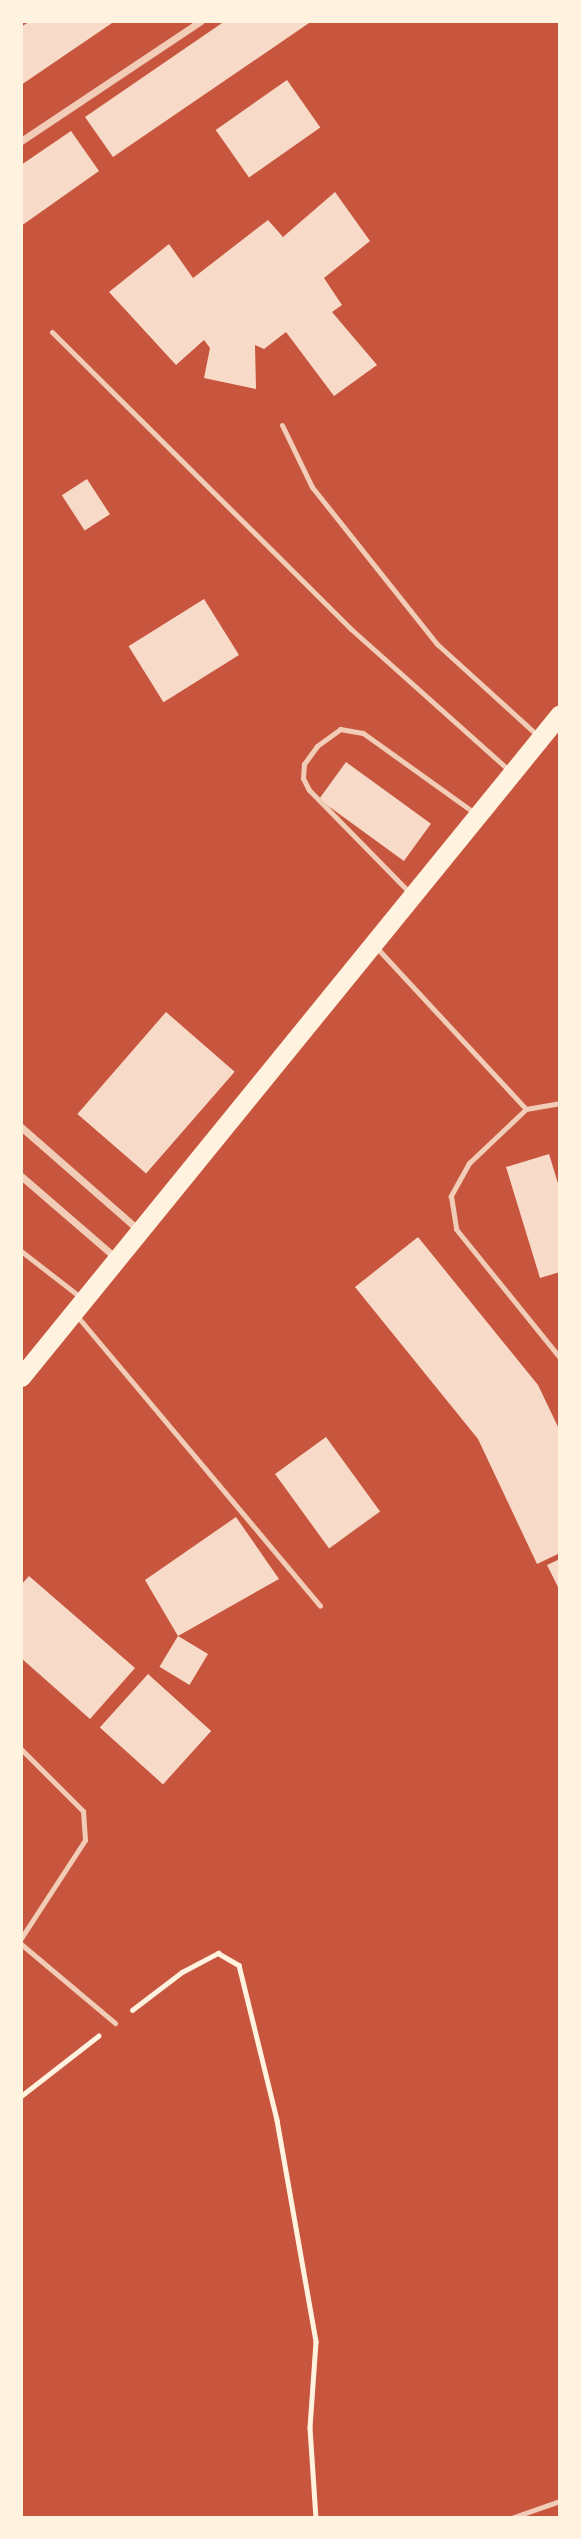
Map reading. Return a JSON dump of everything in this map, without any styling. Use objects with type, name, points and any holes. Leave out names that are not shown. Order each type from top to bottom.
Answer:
[{"type":"highway","points":[[21,1377],[560,715]]},
{"type":"street","points":[[21,141],[201,21]]},
{"type":"street","points":[[21,1127],[141,1231]]},
{"type":"street","points":[[21,1176],[117,1259]]},
{"type":"lane","points":[[52,332],[351,629],[513,773]]},
{"type":"lane","points":[[282,425],[312,487],[437,644],[540,738]]},
{"type":"lane","points":[[413,896],[309,790],[303,778],[304,764],[317,746],[340,729],[363,733],[478,815]]},
{"type":"lane","points":[[374,944],[526,1109]]},
{"type":"lane","points":[[560,1103],[526,1109],[469,1163],[451,1196],[456,1229],[560,1358]]},
{"type":"lane","points":[[21,1251],[79,1307],[320,1606]]},
{"type":"lane","points":[[21,1749],[83,1811],[85,1840],[21,1938]]},
{"type":"lane","points":[[21,1944],[115,2023]]},
{"type":"lane","points":[[511,2518],[560,2501]]},
{"type":"path","points":[[21,2096],[182,1972],[218,1953],[239,1965],[277,2120],[316,2343],[310,2428],[316,2518]]},
{"type":"building","points":[[30,21],[115,21],[21,85],[21,27]]},
{"type":"building","points":[[225,21],[312,21],[113,157],[85,117]]},
{"type":"building","points":[[287,80],[320,128],[249,177],[216,130]]},
{"type":"building","points":[[71,131],[99,171],[21,226],[21,165]]},
{"type":"building","points":[[335,192],[370,241],[324,278],[342,305],[332,312],[377,365],[334,396],[286,332],[264,349],[255,345],[256,389],[204,378],[210,348],[204,340],[176,365],[109,292],[169,244],[193,278],[268,220],[283,237]]},
{"type":"building","points":[[87,479],[110,514],[85,531],[62,495]]},
{"type":"building","points":[[204,599],[239,655],[163,702],[129,646]]},
{"type":"building","points":[[346,762],[431,824],[404,861],[319,799]]},
{"type":"building","points":[[166,1012],[235,1072],[146,1174],[77,1114]]},
{"type":"building","points":[[549,1154],[560,1190],[560,1272],[540,1278],[506,1167]]},
{"type":"building","points":[[418,1237],[538,1385],[560,1431],[560,1553],[537,1564],[478,1439],[355,1287]]},
{"type":"building","points":[[326,1437],[380,1511],[329,1548],[275,1474]]},
{"type":"building","points":[[236,1517],[279,1579],[178,1636],[145,1580]]},
{"type":"building","points":[[560,1559],[560,1591],[547,1565]]},
{"type":"building","points":[[29,1576],[135,1668],[90,1719],[21,1658],[21,1585]]},
{"type":"building","points":[[178,1636],[208,1654],[189,1685],[159,1667]]},
{"type":"building","points":[[148,1674],[211,1731],[163,1784],[100,1728]]}]
